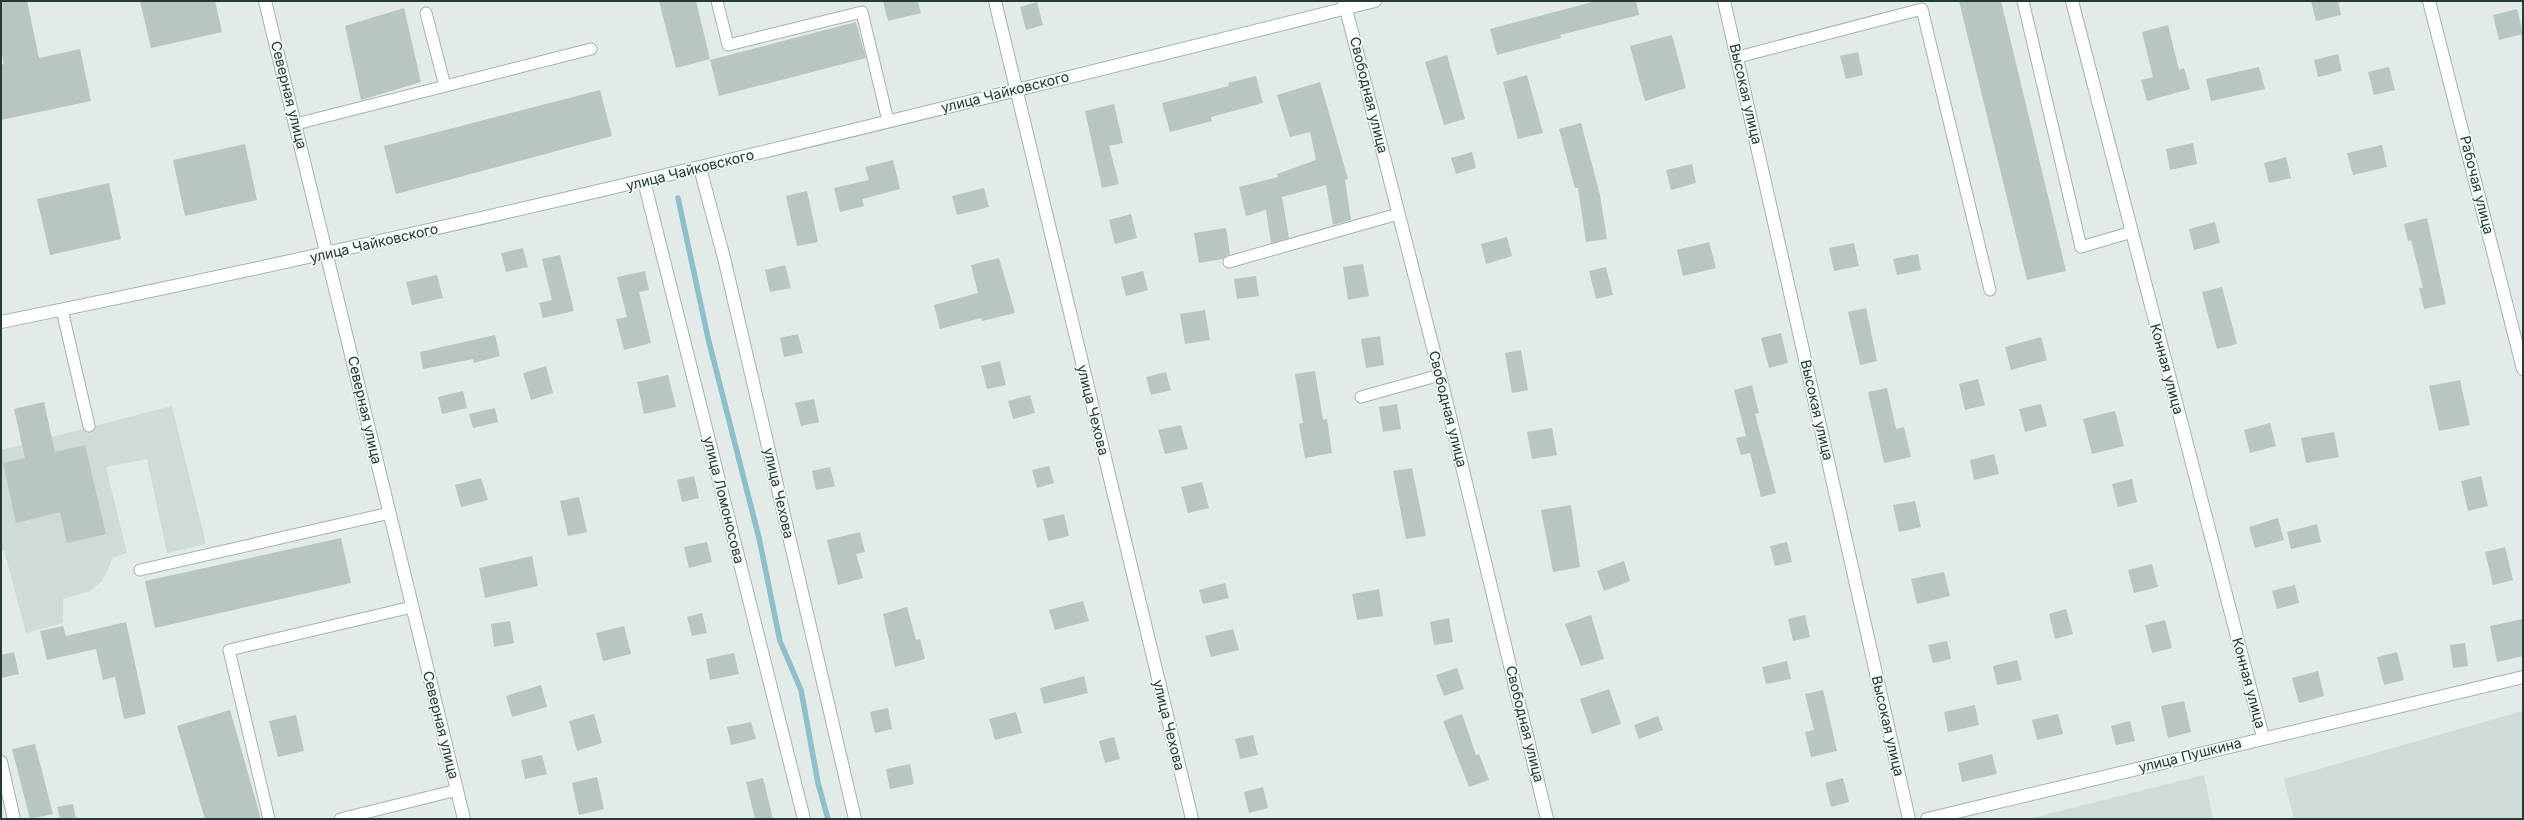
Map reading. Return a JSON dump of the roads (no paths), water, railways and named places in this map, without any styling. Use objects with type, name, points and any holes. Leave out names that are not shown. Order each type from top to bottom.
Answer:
[{"type":"street","name":"Северная улица","points":[[266,1],[464,819]]},
{"type":"street","name":"улица Чехова","points":[[995,1],[1192,819]]},
{"type":"street","name":"улица Чайковского","points":[[1,322],[327,254],[700,168],[1345,5],[1375,1]]},
{"type":"street","name":"Высокая улица","points":[[1724,1],[1738,57],[1909,819]]},
{"type":"street","name":"Конная улица","points":[[2072,1],[2263,737]]},
{"type":"street","name":"Рабочая улица","points":[[2429,1],[2523,369]]},
{"type":"street","name":"Свободная улица","points":[[1345,5],[1440,375],[1547,819]]},
{"type":"street","name":"улица Чехова","points":[[700,168],[724,258],[855,819]]},
{"type":"street","name":"улица Ломоносова","points":[[644,181],[804,819]]},
{"type":"street","name":"улица Пушкина","points":[[1927,819],[2263,737],[2523,677]]},
{"type":"street","points":[[1,762],[14,819]]},
{"type":"lane","points":[[717,1],[728,45],[862,12],[888,121]]},
{"type":"lane","points":[[2023,1],[2081,247],[2132,232]]},
{"type":"lane","points":[[1738,57],[1922,9],[1990,290]]},
{"type":"lane","points":[[426,13],[445,86]]},
{"type":"lane","points":[[296,124],[592,49]]},
{"type":"lane","points":[[1229,262],[1398,214]]},
{"type":"lane","points":[[62,310],[89,426]]},
{"type":"lane","points":[[1361,397],[1440,375]]},
{"type":"lane","points":[[140,570],[390,513]]},
{"type":"lane","points":[[270,819],[229,650],[412,607]]},
{"type":"lane","points":[[340,819],[457,790]]},
{"type":"waterway","points":[[678,198],[708,338],[759,538],[780,641],[801,690],[818,783],[828,819]]}]
